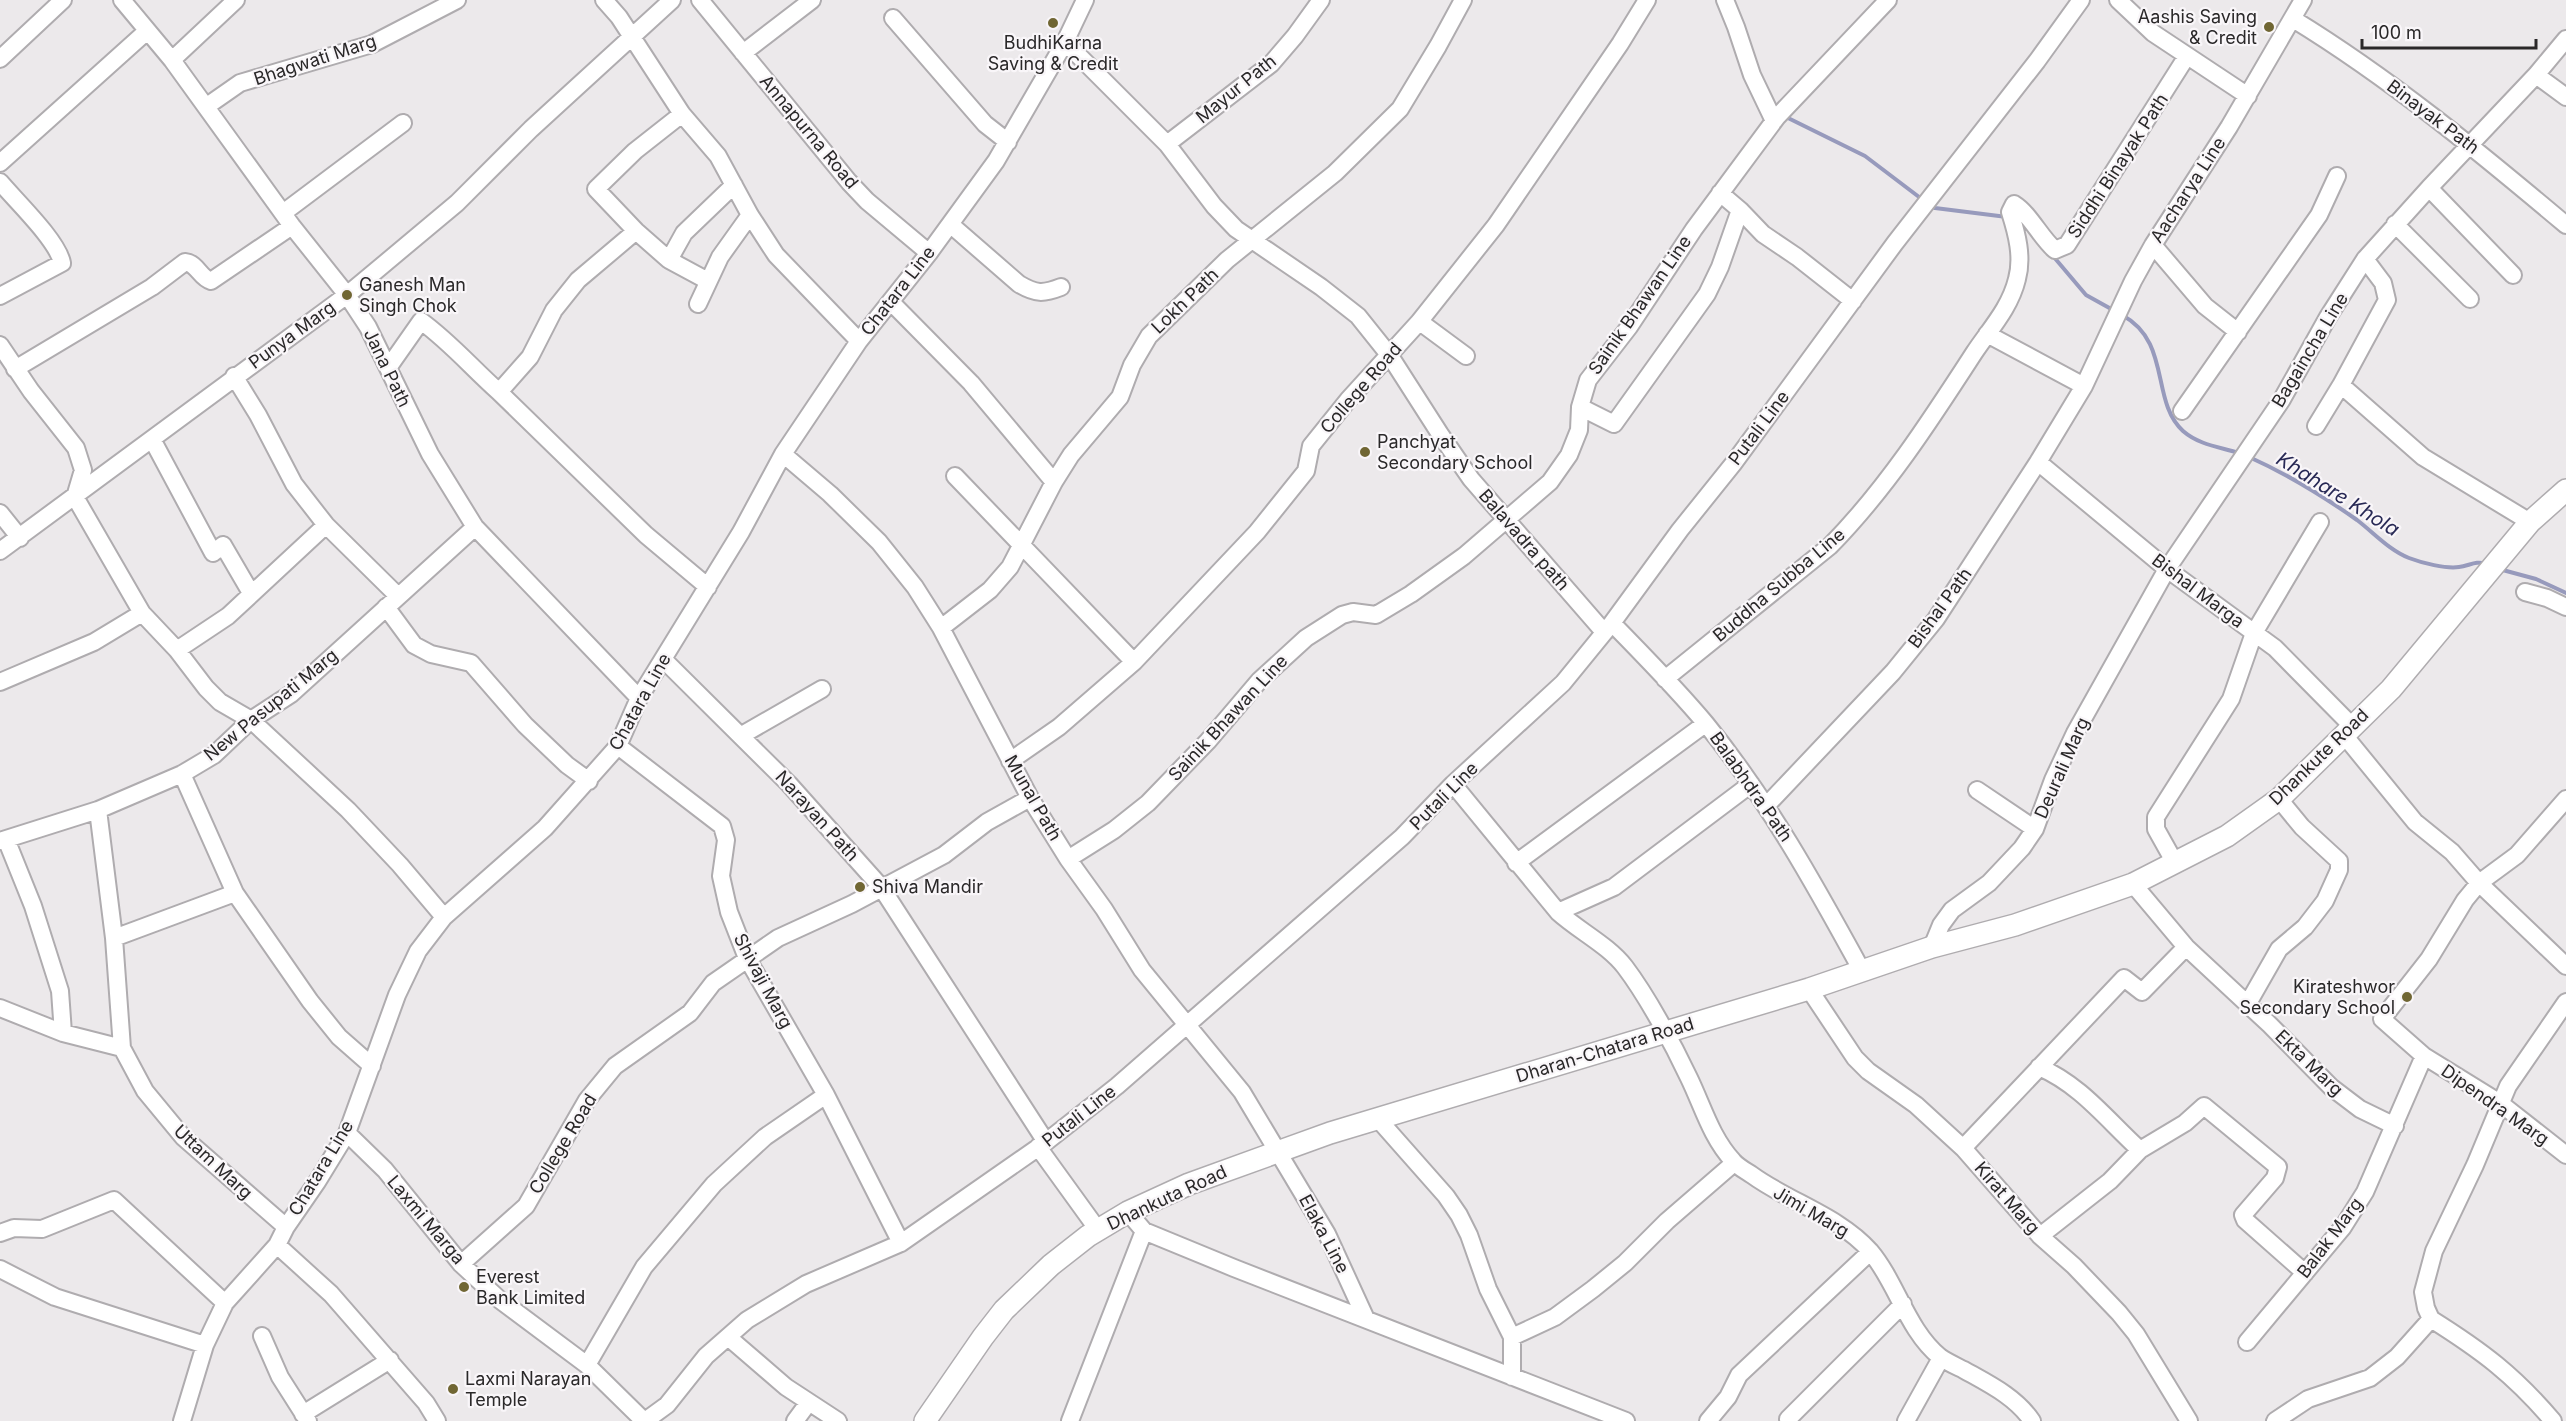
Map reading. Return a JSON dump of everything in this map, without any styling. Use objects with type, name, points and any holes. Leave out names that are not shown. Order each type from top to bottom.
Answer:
[{"type":"main road","name":"Dhankute Road","points":[[1932,946],[2015,925],[2133,884],[2227,836],[2279,799],[2391,688],[2530,522],[2566,490]]},
{"type":"main road","name":"Dharan-Chatara Road","points":[[1278,1150],[1664,1031],[1809,989],[1932,946]]},
{"type":"main road","name":"Dhankuta Road","points":[[925,1421],[962,1364],[1004,1310],[1051,1265],[1098,1230],[1128,1212],[1189,1184],[1278,1150]]},
{"type":"street","points":[[0,59],[63,0]]},
{"type":"street","name":"Jana Path","points":[[122,0],[172,60],[288,219],[347,295],[368,327],[430,454],[475,527],[639,699]]},
{"type":"street","points":[[172,60],[236,0]]},
{"type":"street","name":"Bhagwati Marg","points":[[207,106],[240,83],[372,44],[457,0]]},
{"type":"street","points":[[604,0],[619,17],[682,114],[718,156],[750,215],[776,255],[858,341]]},
{"type":"street","name":"Punya Marg","points":[[0,551],[153,441],[234,376],[347,295],[457,203],[531,129],[672,0]]},
{"type":"street","name":"Annapurna Road","points":[[700,0],[849,182],[929,253]]},
{"type":"street","points":[[743,52],[813,0]]},
{"type":"street","name":"Chatara Line","points":[[182,1421],[205,1345],[225,1303],[277,1245],[286,1227],[347,1133],[397,994],[418,951],[444,917],[545,828],[618,746],[639,699],[741,532],[783,454],[858,341],[929,253],[1008,142],[1065,42],[1085,0]]},
{"type":"street","name":"Mayur Path","points":[[1167,144],[1270,64],[1295,36],[1321,0]]},
{"type":"street","name":"Lokh Path","points":[[942,628],[990,590],[1010,567],[1054,482],[1071,455],[1120,397],[1132,365],[1149,336],[1175,309],[1250,241],[1335,173],[1400,109],[1463,0]]},
{"type":"street","name":"College Road","points":[[1010,761],[1059,728],[1134,662],[1257,532],[1306,471],[1311,446],[1347,400],[1420,322],[1496,225],[1620,44],[1647,0]]},
{"type":"street","points":[[1725,0],[1752,75],[1779,115]]},
{"type":"street","name":"Putali Line","points":[[645,1421],[668,1405],[706,1356],[747,1320],[806,1284],[901,1243],[1042,1145],[1117,1086],[1402,837],[1453,784],[1563,683],[1608,628],[1926,202],[2044,52],[2081,0]]},
{"type":"street","points":[[2118,0],[2153,33],[2248,96]]},
{"type":"street","name":"Aacharya Line","points":[[2084,386],[2152,245],[2248,96],[2303,0]]},
{"type":"street","name":"Sainik Bhawan Line","points":[[1068,859],[1114,830],[1148,803],[1208,741],[1259,681],[1306,638],[1342,615],[1353,612],[1376,615],[1384,610],[1464,556],[1550,482],[1569,455],[1580,430],[1580,408],[1588,380],[1629,327],[1720,193],[1779,115],[1883,2]]},
{"type":"street","points":[[893,18],[985,124],[1008,142]]},
{"type":"street","name":"Binayak Path","points":[[2293,19],[2347,53],[2420,105],[2566,225]]},
{"type":"street","points":[[0,163],[147,31]]},
{"type":"street","name":"Bagaincha Line","points":[[2167,569],[2281,401],[2328,317],[2366,260],[2395,224],[2536,75],[2566,39]]},
{"type":"street","name":"Balavadra path","points":[[1065,42],[1167,144],[1214,206],[1250,241],[1321,287],[1358,316],[1390,356],[1471,479],[1506,520],[1608,628]]},
{"type":"street","name":"Siddhi Binayak Path","points":[[1987,334],[2006,309],[2018,276],[2020,253],[2012,220],[2014,204],[2021,209],[2045,241],[2055,250],[2067,245],[2187,56]]},
{"type":"street","points":[[2536,75],[2566,97]]},
{"type":"street","points":[[682,114],[635,151],[596,189],[636,231],[669,260],[708,282]]},
{"type":"street","points":[[15,369],[152,287],[185,262],[192,264],[206,279],[211,281],[403,123]]},
{"type":"street","points":[[2182,411],[2319,215],[2337,176]]},
{"type":"street","points":[[0,182],[60,253],[62,263],[0,296]]},
{"type":"street","points":[[669,260],[684,233],[734,185]]},
{"type":"street","points":[[2429,188],[2513,274]]},
{"type":"street","points":[[1720,193],[1763,234],[1797,257],[1853,301]]},
{"type":"street","points":[[1580,408],[1609,423],[1614,424],[1619,420],[1707,294],[1720,267],[1740,210]]},
{"type":"street","points":[[698,304],[720,257],[750,215]]},
{"type":"street","points":[[2395,224],[2470,299]]},
{"type":"street","points":[[950,225],[1019,285],[1046,294],[1061,287]]},
{"type":"street","points":[[499,392],[530,357],[554,310],[578,280],[636,231]]},
{"type":"street","points":[[2152,245],[2205,306],[2238,332]]},
{"type":"street","points":[[2316,426],[2387,300],[2383,283],[2366,260]]},
{"type":"street","points":[[891,302],[971,383],[1054,482]]},
{"type":"street","points":[[388,368],[421,321],[444,337],[474,370],[646,536],[708,587]]},
{"type":"street","points":[[1420,322],[1466,356]]},
{"type":"street","points":[[1987,334],[2084,386]]},
{"type":"street","name":"Buddha Subba Line","points":[[1665,679],[1830,546],[1845,531],[1915,444],[1987,334]]},
{"type":"street","points":[[0,345],[15,369],[76,448],[83,470],[75,497],[142,614],[177,650],[206,688],[220,702],[251,720],[348,810],[400,865],[444,917]]},
{"type":"street","points":[[234,376],[258,415],[294,484],[392,601],[414,645],[431,654],[471,663],[525,725],[567,765],[589,781]]},
{"type":"street","points":[[2341,385],[2423,457],[2530,522]]},
{"type":"street","name":"Bishal Path","points":[[1766,806],[1893,672],[1936,619],[2038,462],[2084,386]]},
{"type":"street","points":[[153,441],[213,553],[223,545],[251,593]]},
{"type":"street","name":"Munal Path","points":[[783,454],[830,494],[879,542],[915,587],[942,628],[1030,798],[1068,859],[1104,909],[1142,970],[1242,1092],[1278,1150]]},
{"type":"street","name":"Bishal Marga","points":[[2038,462],[2167,569],[2275,648],[2348,731],[2415,822],[2452,852],[2479,883],[2566,966]]},
{"type":"street","points":[[955,476],[1134,662]]},
{"type":"street","points":[[0,513],[20,538]]},
{"type":"street","points":[[2175,863],[2156,829],[2156,817],[2231,699],[2254,633],[2320,522]]},
{"type":"street","points":[[177,650],[228,616],[326,525]]},
{"type":"street","name":"New Pasupati Marg","points":[[3,840],[98,810],[182,774],[214,755],[251,720],[291,694],[475,527]]},
{"type":"street","name":"Deurali Marg","points":[[1932,946],[1941,925],[1952,910],[1989,883],[2022,848],[2035,829],[2053,780],[2075,733],[2167,569]]},
{"type":"street","points":[[2525,592],[2547,598],[2566,607]]},
{"type":"street","points":[[0,682],[94,642],[142,614]]},
{"type":"street","name":"Balabhdra Path","points":[[1608,628],[1665,679],[1706,724],[1751,784],[1804,866],[1862,972]]},
{"type":"street","name":"Narayan Path","points":[[663,658],[789,784],[881,887],[1042,1145],[1098,1230]]},
{"type":"street","points":[[742,735],[822,689]]},
{"type":"street","points":[[1516,863],[1706,724]]},
{"type":"street","name":"Shivaji Marg","points":[[618,746],[722,826],[726,840],[722,876],[729,912],[747,958],[826,1095],[901,1243]]},
{"type":"street","points":[[182,774],[235,892],[324,1019],[339,1037],[372,1066]]},
{"type":"street","name":"Jimi Marg","points":[[1453,784],[1558,912],[1615,956],[1626,968],[1689,1078],[1712,1133],[1734,1163],[1767,1186],[1850,1233],[1870,1252],[1903,1304],[1922,1340],[1941,1358],[2004,1392],[2024,1409],[2032,1421]]},
{"type":"street","points":[[1558,912],[1614,887],[1751,784]]},
{"type":"street","points":[[1977,790],[2035,829]]},
{"type":"street","name":"College Road","points":[[461,1264],[526,1206],[587,1100],[615,1066],[690,1013],[713,983],[778,938],[852,904],[944,855],[987,822],[1030,798]]},
{"type":"street","points":[[2247,1005],[2278,949],[2305,927],[2325,901],[2339,870],[2339,861],[2302,827],[2279,799]]},
{"type":"street","points":[[2479,883],[2517,855],[2566,799]]},
{"type":"street","points":[[0,1008],[63,1033],[122,1048],[114,938],[98,810]]},
{"type":"street","points":[[3,840],[33,906],[60,991],[63,1033]]},
{"type":"street","name":"Dipendra Marg","points":[[2479,883],[2465,900],[2429,959],[2383,1017],[2383,1022],[2424,1056],[2500,1103],[2566,1155]]},
{"type":"street","name":"Ekta Marg","points":[[2133,884],[2186,947],[2331,1087],[2360,1109],[2395,1126]]},
{"type":"street","points":[[114,938],[235,892]]},
{"type":"street","points":[[1963,1148],[2124,978],[2142,992],[2186,947]]},
{"type":"street","name":"Kirat Marg","points":[[1809,989],[1855,1058],[1868,1071],[1916,1105],[1963,1148],[2040,1236],[2074,1266],[2136,1334],[2189,1421]]},
{"type":"street","points":[[2553,1421],[2530,1394],[2502,1367],[2431,1319],[2423,1292],[2434,1251],[2475,1165],[2508,1086],[2566,1002]]},
{"type":"street","name":"Uttam Marg","points":[[122,1048],[145,1091],[183,1137],[286,1227]]},
{"type":"street","name":"Balak Marg","points":[[2247,1342],[2343,1227],[2359,1201],[2395,1126],[2424,1056]]},
{"type":"street","points":[[2039,1067],[2058,1075],[2080,1091],[2140,1150]]},
{"type":"street","points":[[587,1365],[644,1267],[714,1184],[765,1137],[826,1095]]},
{"type":"street","points":[[2040,1236],[2110,1181],[2140,1150],[2185,1123],[2201,1106],[2210,1109],[2277,1167],[2278,1173],[2275,1178],[2243,1215],[2245,1220],[2305,1273]]},
{"type":"street","points":[[1378,1119],[1446,1196],[1459,1215],[1469,1235],[1488,1288],[1512,1337],[1512,1377]]},
{"type":"street","name":"Laxmi Marga","points":[[347,1133],[385,1170],[461,1264],[500,1300],[587,1365],[645,1421]]},
{"type":"street","name":"Elaka Line","points":[[1278,1150],[1327,1234],[1366,1319]]},
{"type":"street","points":[[1512,1337],[1555,1317],[1593,1289],[1625,1263],[1667,1221],[1734,1163]]},
{"type":"street","points":[[0,1233],[14,1228],[42,1228],[114,1200],[225,1303]]},
{"type":"street","points":[[1128,1212],[1144,1231],[1626,1421]]},
{"type":"street","points":[[1070,1421],[1144,1231]]},
{"type":"street","points":[[277,1245],[331,1294],[426,1403],[437,1421]]},
{"type":"street","points":[[1708,1421],[1728,1397],[1738,1375],[1870,1252]]},
{"type":"street","points":[[0,1269],[55,1297],[205,1345]]},
{"type":"street","points":[[1788,1419],[1903,1304]]},
{"type":"street","points":[[2275,1421],[2308,1399],[2370,1378],[2397,1357],[2431,1319]]},
{"type":"street","points":[[262,1336],[280,1377],[306,1418],[390,1360]]},
{"type":"street","points":[[728,1337],[786,1387],[838,1421]]},
{"type":"street","points":[[1906,1421],[1941,1358]]},
{"type":"street","points":[[795,1421],[809,1402]]},
{"type":"waterway","name":"Khahare Khola","points":[[1784,116],[1865,156],[1923,200]]},
{"type":"waterway","name":"Khahare Khola","points":[[1929,204],[1935,208],[2007,217]]},
{"type":"waterway","name":"Khahare Khola","points":[[2053,256],[2086,295],[2113,310]]},
{"type":"waterway","name":"Khahare Khola","points":[[2122,315],[2138,327],[2148,340],[2155,356],[2167,404],[2173,419],[2183,431],[2203,443],[2239,453]]},
{"type":"waterway","name":"Khahare Khola","points":[[2249,457],[2318,494],[2357,520],[2402,555],[2427,564],[2448,567],[2486,564]]},
{"type":"waterway","name":"Khahare Khola","points":[[2499,569],[2536,579],[2566,593]]},
{"type":"place","name":"BudhiKarna Saving & Credit","points":[[1053,23]]},
{"type":"place","name":"Aashis Saving & Credit","points":[[2269,27]]},
{"type":"place","name":"Ganesh Man Singh Chok","points":[[347,295]]},
{"type":"place","name":"Panchyat Secondary School","points":[[1365,452]]},
{"type":"place","name":"Shiva Mandir","points":[[860,887]]},
{"type":"place","name":"Kirateshwor Secondary School","points":[[2407,997]]},
{"type":"place","name":"Everest Bank Limited","points":[[464,1287]]},
{"type":"place","name":"Laxmi Narayan Temple","points":[[453,1389]]}]
